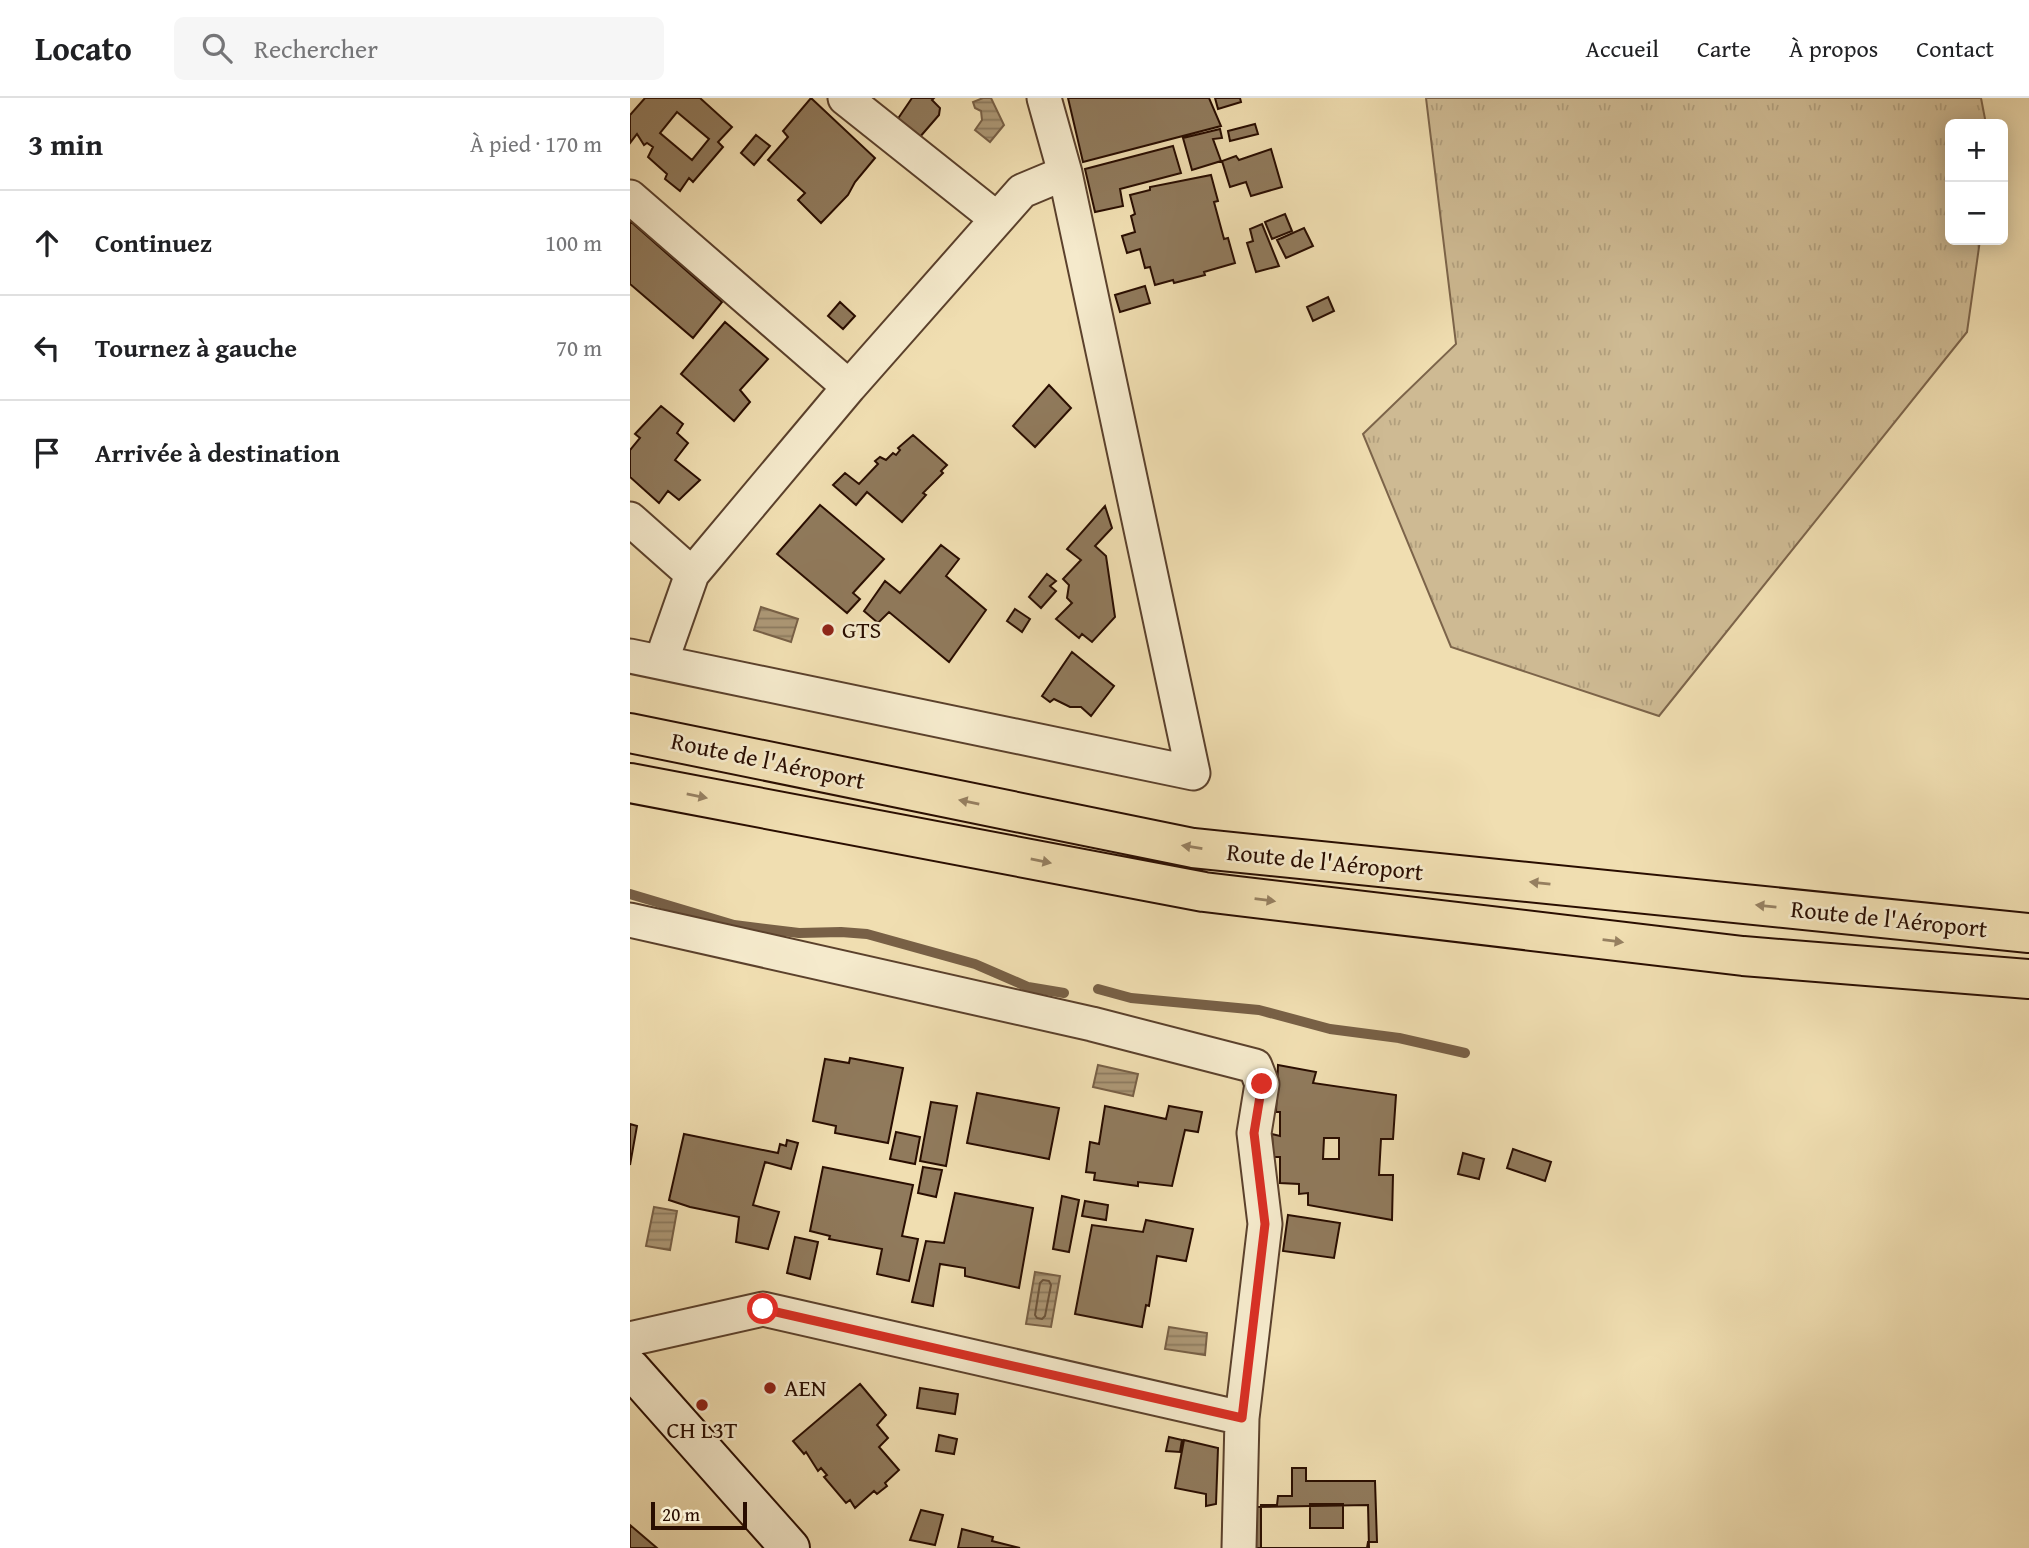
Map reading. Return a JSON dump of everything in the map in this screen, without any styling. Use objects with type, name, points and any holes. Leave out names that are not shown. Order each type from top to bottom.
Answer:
[{"type":"highway","name":"Route de l'Aéroport","points":[[630,733],[1193,848],[2029,933]]},
{"type":"highway","name":"Route de l'Aéroport","points":[[630,783],[1204,892],[1743,957],[2029,979]]},
{"type":"street","points":[[845,98],[997,219]]},
{"type":"street","points":[[1044,98],[1065,173],[1193,773],[645,659],[692,574],[849,387],[1022,191],[1065,173]]},
{"type":"street","points":[[630,197],[849,387]]},
{"type":"street","points":[[630,519],[692,574]]},
{"type":"street","points":[[630,920],[1081,1022],[1255,1066],[1262,1084],[1254,1133],[1265,1224],[1242,1418],[1240,1548]]},
{"type":"street","points":[[630,1339],[763,1309],[1242,1418]]},
{"type":"street","points":[[630,1368],[790,1548]]},
{"type":"green space","points":[[1426,98],[1981,98],[1985,119],[1945,119],[1945,245],[1979,245],[1967,332],[1659,716],[1451,647],[1363,434],[1456,344]]},
{"type":"water","points":[[991,98],[1004,125],[990,142],[975,130],[982,120],[981,111],[975,108],[973,102]]},
{"type":"water","points":[[761,607],[798,619],[791,642],[754,630]]},
{"type":"water","points":[[1098,1065],[1138,1074],[1133,1096],[1093,1087]]},
{"type":"water","points":[[654,1207],[677,1211],[670,1250],[646,1246]]},
{"type":"water","points":[[1035,1272],[1060,1276],[1051,1327],[1026,1324]]},
{"type":"water","points":[[1169,1327],[1207,1333],[1205,1355],[1165,1349]]},
{"type":"building","points":[[645,98],[700,98],[732,127],[718,142],[723,147],[693,182],[689,178],[680,191],[665,179],[667,174],[648,157],[653,147],[647,143],[644,145],[637,134],[630,143],[630,115]],"holes":[[[677,112],[709,139],[692,160],[660,133]]]},
{"type":"building","points":[[811,98],[875,158],[848,195],[821,223],[798,200],[805,193],[768,160],[788,137],[783,131]]},
{"type":"building","points":[[912,98],[934,98],[932,100],[940,108],[939,115],[919,138],[897,120]]},
{"type":"building","points":[[1068,98],[1209,98],[1221,126],[1083,162]]},
{"type":"building","points":[[1215,98],[1240,98],[1241,102],[1218,109]]},
{"type":"building","points":[[1255,124],[1258,134],[1230,141],[1228,131]]},
{"type":"building","points":[[1220,129],[1222,138],[1213,139],[1221,161],[1192,170],[1183,138]]},
{"type":"building","points":[[756,135],[770,146],[754,165],[741,153]]},
{"type":"building","points":[[1173,146],[1181,173],[1120,189],[1123,206],[1095,212],[1085,169]]},
{"type":"building","points":[[1271,149],[1282,187],[1251,196],[1246,182],[1230,187],[1222,161],[1236,156],[1239,160]]},
{"type":"building","points":[[1211,175],[1218,201],[1214,202],[1224,239],[1228,238],[1235,263],[1204,272],[1205,275],[1155,285],[1150,267],[1145,268],[1140,249],[1127,253],[1122,236],[1135,232],[1131,216],[1135,214],[1130,195],[1150,190],[1150,187]]},
{"type":"building","points":[[1285,214],[1292,231],[1272,239],[1265,222]]},
{"type":"building","points":[[630,221],[722,302],[693,338],[630,284]]},
{"type":"building","points":[[1262,224],[1279,266],[1256,272],[1247,243],[1253,241],[1250,229]]},
{"type":"building","points":[[1304,228],[1313,246],[1286,258],[1277,240]]},
{"type":"building","points":[[1145,286],[1150,303],[1120,312],[1115,295]]},
{"type":"building","points":[[1328,297],[1334,311],[1313,321],[1307,307]]},
{"type":"building","points":[[840,302],[855,316],[843,329],[828,316]]},
{"type":"building","points":[[725,322],[768,359],[740,390],[750,402],[734,421],[681,374]]},
{"type":"building","points":[[1049,385],[1071,408],[1035,447],[1013,426]]},
{"type":"building","points":[[661,406],[683,424],[677,433],[688,443],[675,460],[700,480],[679,500],[668,491],[659,503],[630,477],[630,450],[640,438],[635,434]]},
{"type":"building","points":[[913,435],[947,465],[941,471],[943,473],[923,493],[926,495],[902,522],[867,492],[856,505],[833,485],[845,473],[859,484],[878,464],[875,461],[880,457],[886,460],[893,453],[896,455],[900,450],[898,448]]},
{"type":"building","points":[[820,505],[884,559],[853,593],[860,599],[847,613],[777,554]]},
{"type":"building","points":[[1105,506],[1112,528],[1095,546],[1106,556],[1115,617],[1092,642],[1082,634],[1079,638],[1056,619],[1072,603],[1067,598],[1069,585],[1063,579],[1081,560],[1067,549]]},
{"type":"building","points":[[941,545],[959,559],[946,576],[986,610],[949,662],[889,612],[878,623],[864,611],[885,581],[900,593]]},
{"type":"building","points":[[1047,574],[1056,581],[1050,586],[1056,591],[1041,608],[1029,597]]},
{"type":"building","points":[[1015,609],[1030,619],[1022,632],[1007,621]]},
{"type":"building","points":[[1072,652],[1114,686],[1091,716],[1081,707],[1070,707],[1054,699],[1050,702],[1042,696]]},
{"type":"building","points":[[850,1058],[903,1068],[888,1143],[835,1133],[836,1126],[813,1121],[825,1059],[849,1063]]},
{"type":"building","points":[[1278,1065],[1316,1072],[1313,1083],[1396,1095],[1393,1139],[1381,1139],[1379,1175],[1393,1175],[1392,1220],[1308,1205],[1308,1193],[1299,1194],[1299,1184],[1280,1183],[1280,1157],[1273,1157],[1272,1134],[1280,1136],[1280,1112],[1276,1112]],"holes":[[[1324,1138],[1339,1138],[1339,1159],[1323,1159]]]},
{"type":"building","points":[[977,1093],[1059,1108],[1049,1159],[967,1143]]},
{"type":"building","points":[[931,1102],[957,1106],[946,1166],[920,1161]]},
{"type":"building","points":[[1105,1106],[1166,1119],[1169,1106],[1202,1112],[1198,1132],[1185,1130],[1172,1186],[1138,1182],[1138,1186],[1094,1180],[1095,1173],[1086,1172],[1090,1142],[1099,1144]]},
{"type":"building","points":[[630,1124],[637,1126],[630,1165]]},
{"type":"building","points":[[896,1132],[920,1137],[915,1164],[890,1159]]},
{"type":"building","points":[[684,1134],[778,1153],[780,1144],[786,1146],[787,1140],[798,1143],[791,1169],[765,1162],[753,1205],[779,1212],[768,1249],[736,1242],[739,1217],[669,1200]]},
{"type":"building","points":[[1513,1149],[1551,1162],[1545,1181],[1507,1168]]},
{"type":"building","points":[[1463,1153],[1484,1159],[1479,1179],[1458,1174]]},
{"type":"building","points":[[823,1167],[913,1185],[902,1236],[918,1239],[909,1281],[877,1274],[882,1249],[829,1239],[830,1236],[810,1231]]},
{"type":"building","points":[[923,1167],[942,1170],[936,1197],[918,1193]]},
{"type":"building","points":[[955,1193],[1033,1208],[1019,1288],[965,1276],[965,1268],[940,1264],[933,1306],[912,1302],[926,1241],[944,1243]]},
{"type":"building","points":[[1062,1196],[1079,1200],[1069,1252],[1053,1249]]},
{"type":"building","points":[[1085,1201],[1108,1205],[1106,1220],[1082,1216]]},
{"type":"building","points":[[1288,1215],[1340,1223],[1334,1258],[1283,1251]]},
{"type":"building","points":[[1146,1220],[1193,1229],[1186,1261],[1157,1256],[1149,1306],[1146,1305],[1142,1327],[1075,1314],[1092,1225],[1143,1232]]},
{"type":"building","points":[[795,1237],[818,1242],[810,1279],[787,1273]]},
{"type":"building","points":[[860,1384],[886,1415],[877,1425],[888,1438],[879,1447],[899,1470],[885,1483],[887,1486],[877,1494],[874,1491],[855,1508],[850,1500],[846,1503],[824,1477],[827,1475],[821,1468],[818,1471],[806,1452],[804,1454],[793,1441]]},
{"type":"building","points":[[920,1388],[958,1394],[955,1414],[917,1408]]},
{"type":"building","points":[[939,1435],[957,1439],[954,1454],[936,1451]]},
{"type":"building","points":[[1169,1437],[1182,1440],[1180,1452],[1166,1451]]},
{"type":"building","points":[[1184,1440],[1218,1448],[1216,1504],[1206,1506],[1206,1494],[1175,1488]]},
{"type":"building","points":[[1292,1468],[1306,1468],[1306,1481],[1375,1481],[1377,1542],[1368,1542],[1367,1548],[1261,1548],[1261,1505],[1277,1505],[1278,1496],[1292,1496]],"holes":[[[1310,1504],[1343,1504],[1343,1528],[1310,1528]]]},
{"type":"building","points":[[1368,1505],[1369,1548],[1256,1548],[1255,1507]]},
{"type":"building","points":[[921,1510],[943,1515],[935,1545],[910,1540]]},
{"type":"building","points":[[630,1525],[657,1548],[630,1548]]},
{"type":"building","points":[[962,1529],[993,1537],[992,1541],[1020,1548],[958,1548]]},
{"type":"waterway","points":[[630,894],[734,925],[799,933],[867,934],[975,964],[1028,987],[1064,993]]},
{"type":"waterway","points":[[1098,989],[1131,998],[1259,1010],[1330,1029],[1399,1038],[1465,1053]]},
{"type":"place","name":"GTS","points":[[828,630]]},
{"type":"place","name":"AEN","points":[[770,1388]]},
{"type":"place","name":"CH L3T","points":[[702,1405]]},
{"type":"route","points":[[763,1309],[1242,1418],[1265,1224],[1254,1133],[1262,1084]]}]
